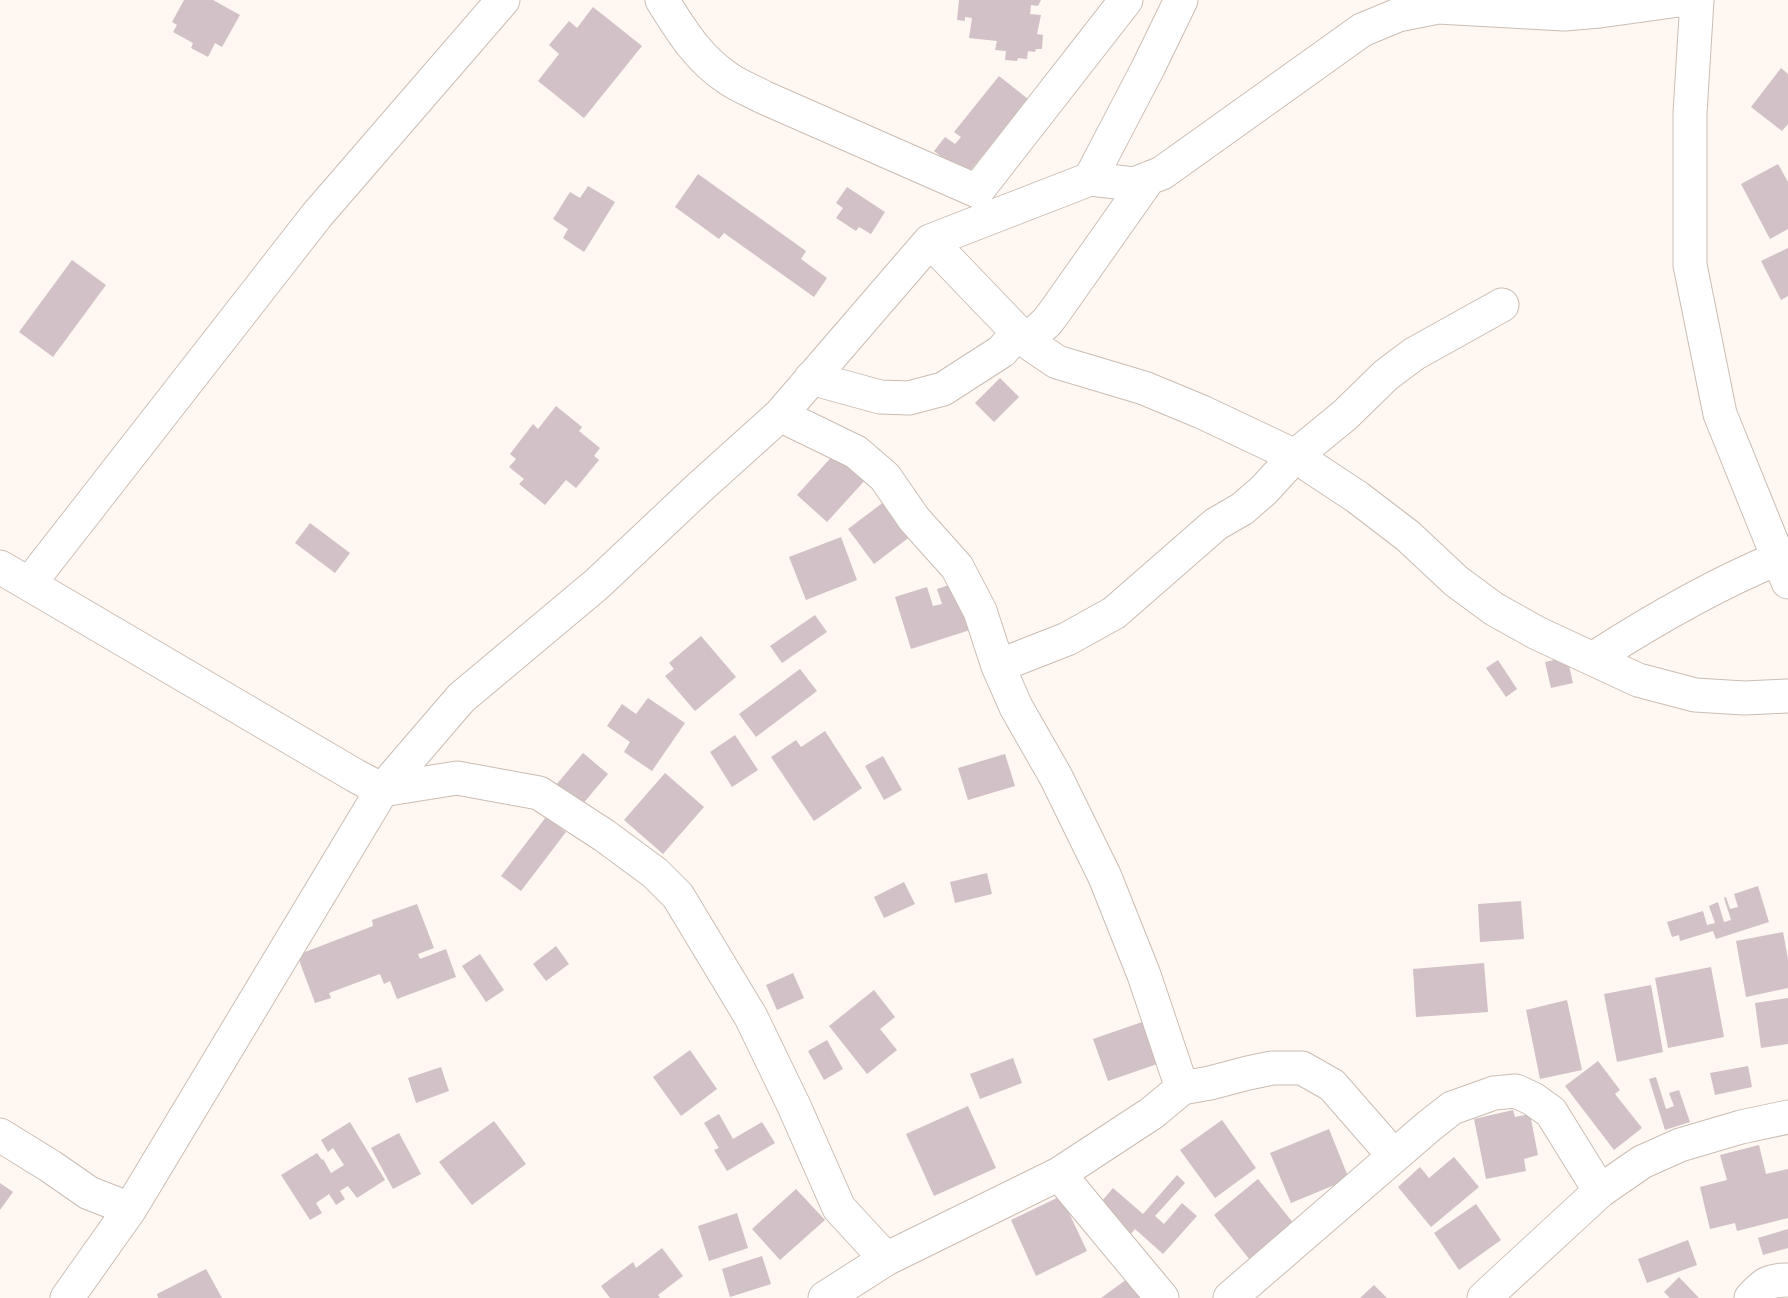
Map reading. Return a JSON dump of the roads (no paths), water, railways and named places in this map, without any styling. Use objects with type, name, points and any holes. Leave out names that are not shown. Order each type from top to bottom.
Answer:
[{"type":"street","points":[[29,584],[317,215],[503,0]]},
{"type":"street","points":[[662,0],[687,41],[730,81],[977,191],[1126,0]]},
{"type":"street","points":[[1090,179],[1149,68],[1181,0]]},
{"type":"street","points":[[67,1298],[130,1209],[382,790],[461,698],[597,584],[780,415],[930,241],[1090,179],[1134,184],[1162,173],[1362,30],[1398,15],[1438,7],[1564,14],[1679,0]]},
{"type":"street","points":[[1594,658],[1648,624],[1740,574],[1783,570],[1720,414],[1690,265],[1690,113],[1697,0]]},
{"type":"street","points":[[811,378],[880,397],[909,398],[943,389],[1047,322],[1149,178]]},
{"type":"street","points":[[930,241],[1022,337],[1057,362],[1144,388],[1295,456],[1408,536],[1456,581],[1494,608],[1537,633],[1638,680],[1695,695],[1744,698],[1788,696]]},
{"type":"street","points":[[998,666],[1067,639],[1114,614],[1216,524],[1242,509],[1264,490],[1295,456],[1345,415],[1386,375],[1414,354],[1502,305]]},
{"type":"street","points":[[780,415],[856,452],[885,477],[914,519],[957,567],[980,611],[998,666],[1016,707],[1056,777],[1105,877],[1144,975],[1182,1088]]},
{"type":"street","points":[[0,568],[382,790],[457,778],[539,793],[655,873],[678,895],[751,1017],[839,1208],[886,1259]]},
{"type":"street","points":[[825,1298],[886,1259],[1059,1174],[1152,1113],[1182,1088],[1272,1068],[1302,1068],[1332,1085],[1394,1156]]},
{"type":"street","points":[[1230,1298],[1452,1108],[1494,1093],[1516,1091],[1551,1112],[1600,1191]]},
{"type":"street","points":[[1484,1298],[1600,1191],[1642,1162],[1680,1145],[1741,1127],[1788,1117]]},
{"type":"street","points":[[0,1135],[89,1193],[130,1209]]},
{"type":"street","points":[[1059,1174],[1163,1298]]},
{"type":"street","points":[[1751,1298],[1763,1284],[1788,1280]]}]
